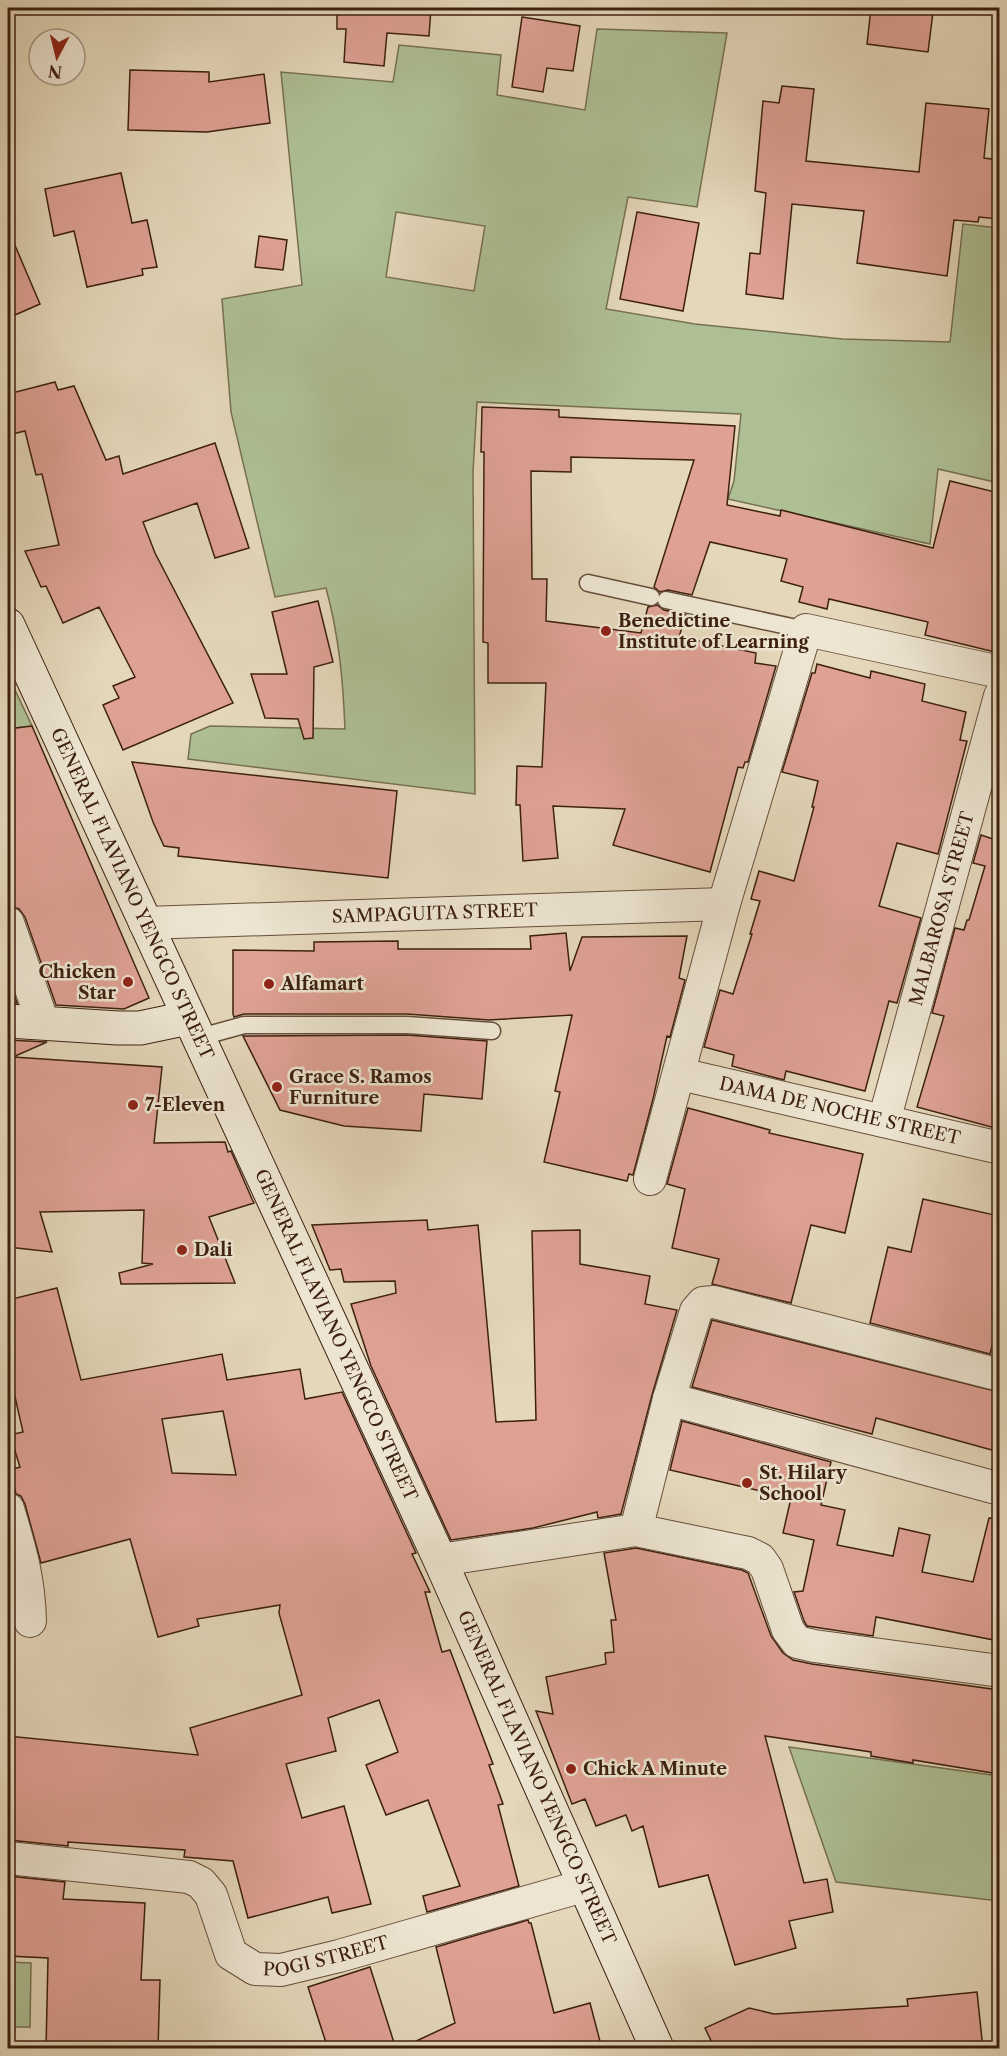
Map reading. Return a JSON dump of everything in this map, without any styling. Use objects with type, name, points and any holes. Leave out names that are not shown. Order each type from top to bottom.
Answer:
[{"type":"main road","name":"GENERAL FLAVIANO YENGCO STREET","points":[[8,625],[440,1560],[657,2049]]},
{"type":"main road","points":[[8,1021],[140,1028],[193,1028]]},
{"type":"street","points":[[650,1179],[724,904],[806,630],[999,672]]},
{"type":"street","name":"MALBAROSA STREET","points":[[884,1121],[999,696]]},
{"type":"street","name":"SAMPAGUITA STREET","points":[[145,923],[724,904]]},
{"type":"street","points":[[8,923],[43,1023]]},
{"type":"street","name":"DAMA DE NOCHE STREET","points":[[680,1074],[999,1148]]},
{"type":"street","points":[[636,1530],[669,1399],[696,1311],[703,1303],[714,1302],[999,1375]]},
{"type":"street","points":[[669,1399],[999,1489]]},
{"type":"street","points":[[8,1511],[30,1592],[30,1621]]},
{"type":"street","points":[[440,1560],[636,1530],[748,1553],[760,1559],[767,1569],[788,1630],[797,1641],[814,1646],[999,1671]]},
{"type":"street","name":"POGI STREET","points":[[8,1858],[189,1876],[201,1883],[211,1895],[231,1954],[255,1969],[281,1971],[583,1886]]},
{"type":"lane","points":[[588,584],[806,630]]},
{"type":"lane","points":[[193,1028],[244,1024],[407,1025],[492,1031]]},
{"type":"green space","points":[[597,29],[727,33],[697,207],[628,197],[606,309],[695,324],[842,339],[950,342],[963,224],[999,228],[999,483],[938,469],[930,544],[728,499],[734,481],[741,414],[477,402],[473,472],[475,794],[188,759],[191,734],[210,726],[345,729],[340,658],[326,588],[275,597],[231,412],[222,299],[302,285],[281,72],[393,82],[399,45],[501,55],[497,95],[585,110]],"holes":[[[396,212],[485,226],[474,291],[386,277]]]},
{"type":"green space","points":[[8,675],[32,726],[8,729]]},
{"type":"green space","points":[[789,1747],[999,1776],[999,1901],[836,1882]]},
{"type":"green space","points":[[8,1962],[31,1963],[30,2027],[8,2027]]},
{"type":"building","points":[[337,8],[431,8],[429,36],[387,33],[384,66],[344,62],[346,29],[337,29]]},
{"type":"building","points":[[871,8],[933,12],[928,52],[867,44]]},
{"type":"building","points":[[522,17],[580,26],[573,71],[547,68],[543,92],[512,87]]},
{"type":"building","points":[[130,70],[209,72],[209,82],[264,74],[270,123],[207,132],[128,130]]},
{"type":"building","points":[[782,86],[814,89],[806,161],[919,172],[926,103],[989,109],[984,158],[999,160],[999,219],[979,217],[978,222],[954,220],[947,276],[857,263],[864,211],[792,204],[783,299],[746,294],[750,253],[760,254],[766,193],[755,191],[763,101],[779,103]]},
{"type":"building","points":[[121,173],[132,223],[147,220],[157,267],[142,269],[143,275],[87,287],[74,231],[54,236],[45,189]]},
{"type":"building","points":[[637,212],[699,223],[683,311],[620,299]]},
{"type":"building","points":[[8,229],[40,304],[8,318]]},
{"type":"building","points":[[259,236],[287,240],[283,270],[255,267]]},
{"type":"building","points":[[55,382],[58,390],[74,386],[106,460],[119,456],[123,474],[215,443],[249,548],[215,558],[197,503],[143,522],[155,553],[233,703],[123,750],[103,705],[119,698],[113,686],[135,677],[99,607],[63,623],[46,586],[41,587],[25,551],[59,545],[42,474],[36,475],[25,431],[8,435],[8,394]]},
{"type":"building","points":[[482,407],[559,410],[559,417],[735,426],[727,505],[780,516],[781,510],[933,548],[950,481],[999,493],[999,653],[925,635],[928,622],[829,599],[827,609],[799,602],[803,587],[781,581],[787,559],[710,542],[692,595],[668,590],[660,592],[654,587],[694,460],[571,457],[571,472],[531,471],[532,579],[547,579],[546,621],[641,633],[648,607],[657,605],[664,610],[686,615],[679,637],[756,653],[755,663],[776,666],[748,762],[745,762],[743,768],[738,767],[710,872],[613,845],[625,809],[553,806],[558,858],[523,861],[520,805],[516,805],[517,766],[542,767],[546,683],[488,683],[488,643],[483,642],[484,452],[481,452]]},
{"type":"building","points":[[318,601],[333,662],[314,667],[313,738],[304,739],[298,719],[265,718],[251,674],[287,674],[272,612]]},
{"type":"building","points":[[817,664],[870,678],[871,671],[925,684],[922,701],[966,712],[960,740],[967,741],[938,854],[897,843],[879,906],[921,918],[897,1003],[889,1001],[865,1091],[786,1071],[784,1080],[761,1074],[732,1066],[734,1055],[704,1047],[720,990],[733,994],[752,934],[750,934],[760,901],[751,899],[759,871],[794,881],[814,807],[812,807],[818,781],[782,772],[812,673],[815,673]]},
{"type":"building","points":[[32,726],[149,998],[124,1009],[56,1005],[25,917],[19,909],[8,906],[8,729]]},
{"type":"building","points":[[132,762],[397,791],[388,878],[178,856],[179,848],[164,846]]},
{"type":"building","points":[[981,835],[999,841],[999,1129],[917,1107],[944,1016],[932,1013],[955,928],[964,930],[969,920],[985,866],[973,863]]},
{"type":"building","points":[[566,933],[570,971],[582,937],[687,936],[679,978],[685,980],[670,1037],[667,1036],[633,1175],[629,1174],[627,1181],[544,1162],[560,1092],[555,1091],[572,1015],[489,1020],[407,1014],[244,1014],[234,1017],[233,1014],[233,950],[314,951],[314,942],[398,941],[398,949],[531,949],[530,936]]},
{"type":"building","points":[[8,976],[17,1003],[8,1003]]},
{"type":"building","points":[[407,1035],[487,1041],[482,1099],[424,1094],[421,1131],[344,1126],[280,1110],[243,1036]]},
{"type":"building","points":[[8,1040],[47,1042],[13,1057],[162,1067],[154,1143],[225,1142],[254,1203],[209,1217],[235,1283],[121,1284],[119,1273],[153,1264],[142,1263],[144,1210],[40,1212],[52,1252],[8,1247]]},
{"type":"building","points":[[688,1108],[770,1130],[769,1133],[863,1154],[845,1233],[811,1225],[791,1303],[712,1284],[719,1259],[672,1248],[685,1189],[667,1184]]},
{"type":"building","points":[[923,1199],[999,1216],[999,1317],[990,1354],[870,1323],[888,1247],[911,1252]]},
{"type":"building","points":[[427,1220],[428,1230],[478,1225],[496,1422],[536,1420],[532,1231],[580,1230],[580,1264],[650,1276],[645,1304],[677,1310],[621,1514],[598,1518],[597,1512],[533,1528],[451,1540],[371,1366],[351,1304],[396,1293],[395,1281],[344,1282],[341,1269],[330,1270],[312,1225]]},
{"type":"building","points":[[57,1288],[81,1380],[222,1354],[227,1380],[300,1369],[305,1399],[342,1392],[416,1553],[412,1554],[430,1592],[425,1592],[442,1652],[450,1650],[493,1764],[489,1765],[503,1804],[498,1805],[519,1886],[427,1912],[423,1896],[460,1886],[428,1800],[386,1815],[366,1765],[398,1752],[379,1700],[328,1718],[336,1751],[286,1764],[302,1818],[344,1806],[371,1904],[332,1913],[328,1897],[248,1918],[233,1861],[184,1857],[185,1850],[68,1842],[68,1846],[8,1840],[8,1736],[198,1755],[190,1728],[302,1695],[279,1613],[280,1605],[197,1619],[199,1626],[158,1637],[130,1539],[41,1563],[25,1504],[21,1496],[16,1494],[10,1470],[20,1467],[10,1435],[23,1432],[8,1366],[8,1300]],"holes":[[[223,1411],[236,1475],[172,1473],[162,1419]]]},
{"type":"building","points":[[712,1320],[999,1392],[999,1452],[876,1418],[872,1434],[692,1387]]},
{"type":"building","points":[[682,1421],[831,1462],[821,1505],[845,1510],[837,1545],[893,1556],[899,1528],[930,1535],[922,1572],[973,1582],[989,1518],[999,1519],[999,1641],[876,1617],[873,1636],[807,1626],[794,1592],[803,1591],[814,1540],[783,1533],[791,1498],[670,1470]]},
{"type":"building","points":[[636,1548],[748,1573],[771,1636],[783,1653],[793,1660],[999,1690],[999,1774],[913,1760],[913,1763],[871,1756],[871,1752],[765,1736],[804,1883],[827,1879],[833,1912],[789,1921],[796,1948],[735,1965],[708,1875],[659,1887],[643,1826],[632,1831],[626,1815],[596,1826],[585,1799],[572,1804],[536,1711],[553,1714],[546,1677],[606,1664],[605,1653],[614,1652],[611,1620],[616,1620],[604,1553]]},
{"type":"building","points":[[8,1876],[65,1882],[63,1899],[145,1903],[141,1980],[160,1980],[158,2049],[46,2049],[48,1958],[8,1956]]},
{"type":"building","points":[[528,1920],[531,1923],[554,2013],[590,2003],[602,2049],[399,2049],[455,2023],[436,1947]]},
{"type":"building","points":[[370,1967],[396,2049],[328,2049],[308,1987]]},
{"type":"building","points":[[977,1992],[983,2049],[942,2049],[942,2045],[907,2049],[715,2049],[705,2028],[749,2008],[774,2014],[908,2006],[907,1999]]},
{"type":"place","name":"Benedictine Institute of Learning","points":[[606,631]]},
{"type":"place","name":"Chicken Star","points":[[128,982]]},
{"type":"place","name":"Alfamart","points":[[269,984]]},
{"type":"place","name":"Grace S. Ramos Furniture","points":[[277,1087]]},
{"type":"place","name":"7-Eleven","points":[[133,1105]]},
{"type":"place","name":"Dali","points":[[182,1250]]},
{"type":"place","name":"St. Hilary School","points":[[747,1483]]},
{"type":"place","name":"Chick A Minute","points":[[571,1769]]}]
